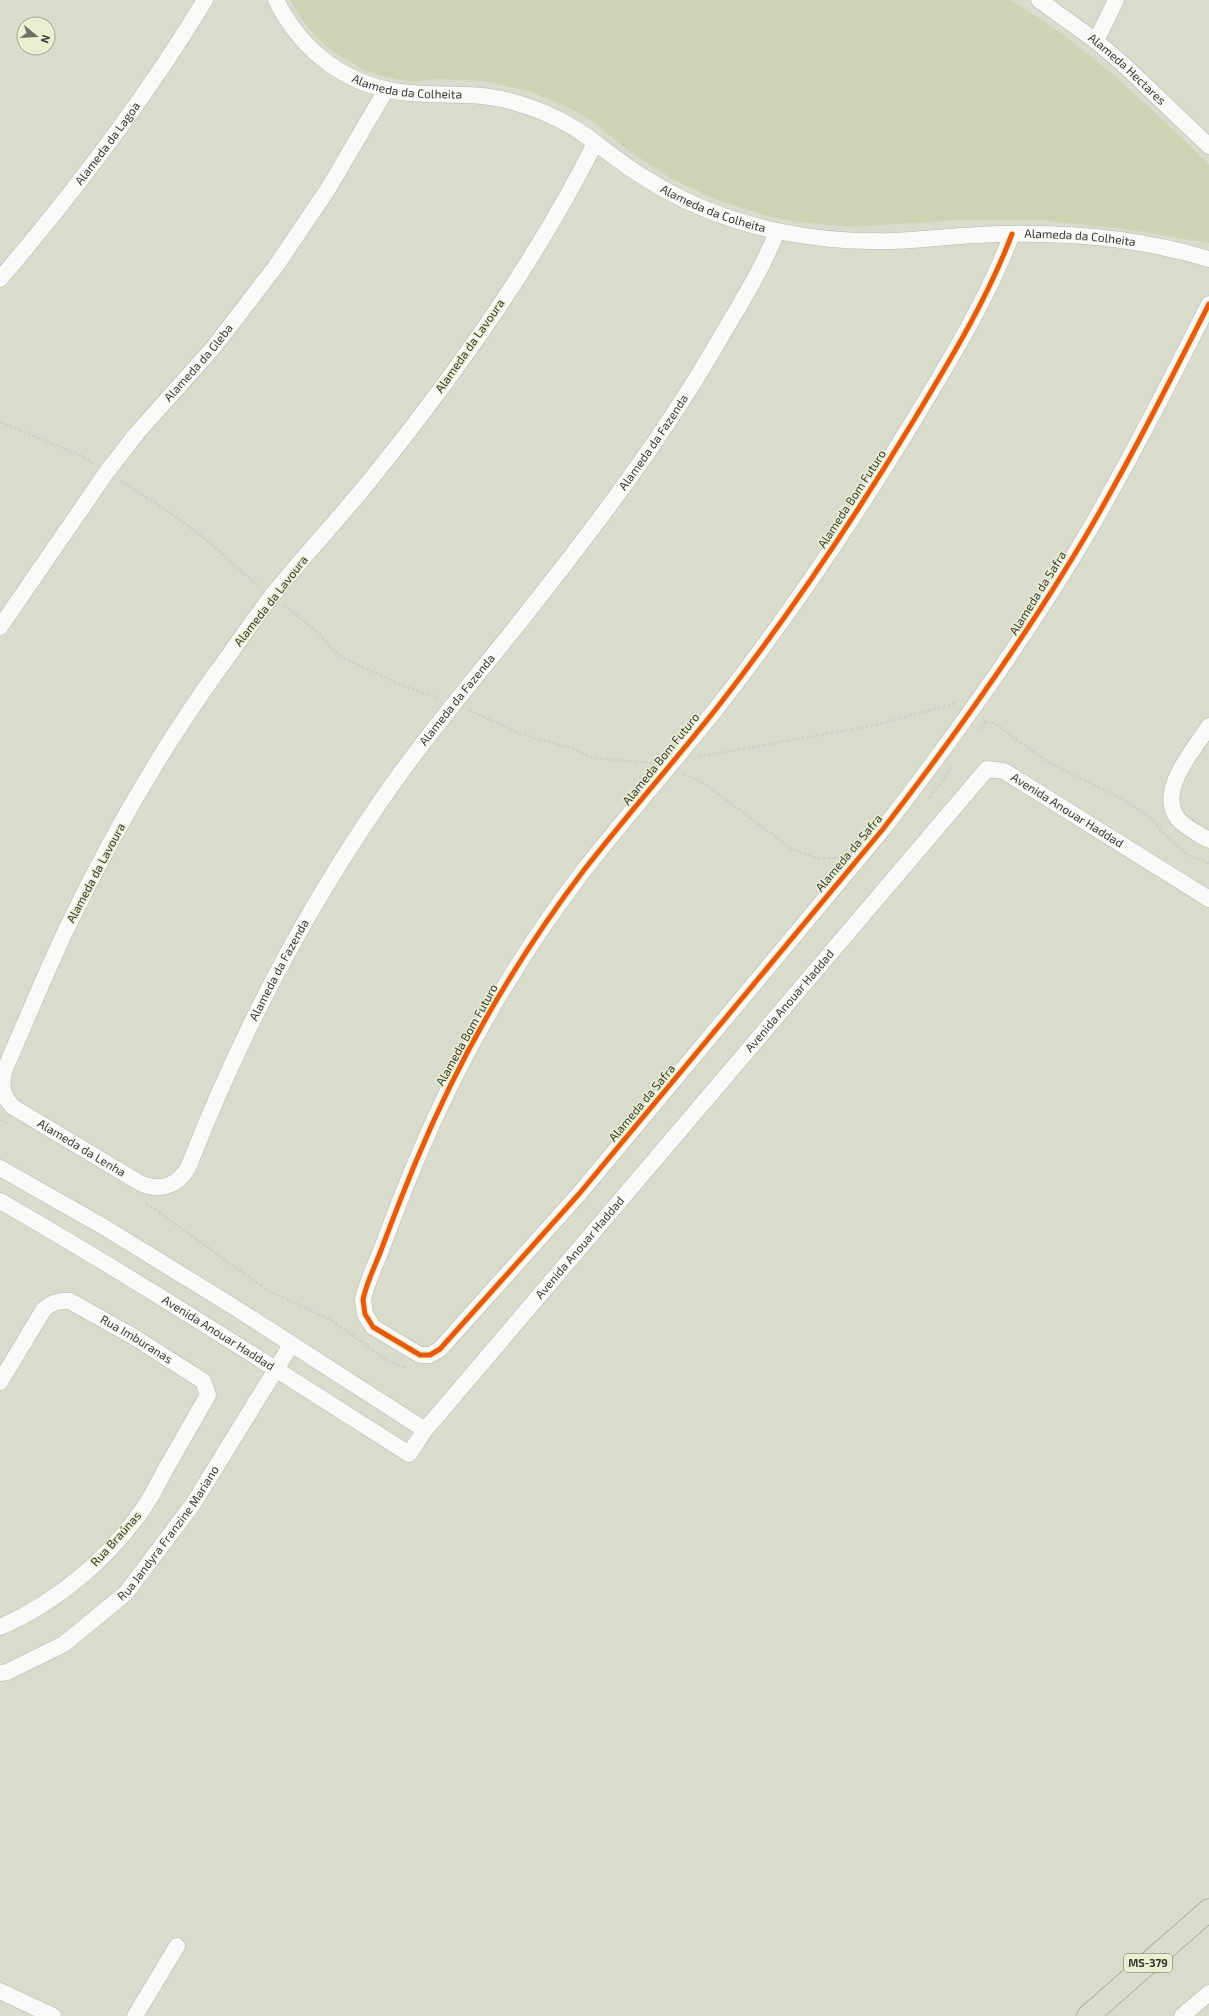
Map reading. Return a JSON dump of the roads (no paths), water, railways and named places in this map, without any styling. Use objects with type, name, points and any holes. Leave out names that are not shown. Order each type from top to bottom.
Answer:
[{"type":"main road","name":"MS-379","points":[[1088,2016],[1209,1910]]},
{"type":"street","name":"Alameda da Lagoa","points":[[0,279],[67,198],[104,150],[168,58],[205,0]]},
{"type":"street","name":"Alameda da Colheita","points":[[276,0],[296,33],[323,60],[356,80],[386,90],[412,94],[475,95],[506,100],[553,117],[575,129],[631,170],[670,193],[724,216],[778,231],[823,238],[869,242],[1012,234],[1073,236],[1117,241],[1191,254],[1209,259]]},
{"type":"street","name":"Alameda Hectares","points":[[1039,0],[1096,41],[1124,65],[1209,146]]},
{"type":"street","points":[[1096,41],[1116,0]]},
{"type":"street","name":"Alameda da Gleba","points":[[0,627],[106,473],[137,433],[213,348],[276,266],[328,189],[386,90]]},
{"type":"street","name":"Alameda da Lavoura","points":[[3,1092],[2,1084],[5,1068],[65,933],[117,830],[176,732],[214,675],[272,596],[374,475],[484,328],[542,237],[581,171],[595,143]]},
{"type":"street","name":"Alameda da Fazenda","points":[[169,1186],[183,1176],[188,1168],[212,1108],[248,1028],[321,894],[398,777],[453,704],[537,601],[647,452],[698,378],[759,271],[778,231]]},
{"type":"street","name":"Alameda Bom Futuro","points":[[365,1314],[363,1307],[364,1293],[406,1185],[444,1098],[488,1015],[550,918],[583,871],[669,767],[764,645],[809,582],[870,491],[924,404],[998,270],[1012,234]]},
{"type":"street","name":"Alameda da Safra","points":[[365,1314],[373,1328],[415,1353],[425,1355],[435,1353],[579,1194],[883,829],[972,711],[1050,594],[1091,527],[1129,460],[1209,304]]},
{"type":"street","points":[[1209,726],[1173,782],[1170,798],[1179,820],[1184,825],[1209,840]]},
{"type":"street","name":"Avenida Anouar Haddad","points":[[0,1201],[89,1252],[410,1454],[425,1430],[987,769],[1004,771],[1209,899]]},
{"type":"street","name":"Alameda da Lenha","points":[[3,1092],[13,1107],[140,1183],[154,1188],[169,1186]]},
{"type":"street","points":[[0,1168],[104,1227],[425,1430]]},
{"type":"street","name":"Rua Imburanas","points":[[0,1382],[44,1309],[53,1302],[70,1301],[134,1337],[203,1381],[208,1395]]},
{"type":"street","name":"Rua Jandyra Franzine Mariano","points":[[0,1673],[7,1672],[64,1644],[126,1593],[193,1504],[291,1345]]},
{"type":"street","name":"Rua Braúnas","points":[[0,1627],[34,1611],[55,1597],[85,1572],[122,1537],[144,1508],[208,1395]]},
{"type":"street","points":[[135,2016],[177,1946]]},
{"type":"street","points":[[0,1991],[53,2016]]},
{"type":"street","points":[[1182,2016],[1209,1993]]}]
